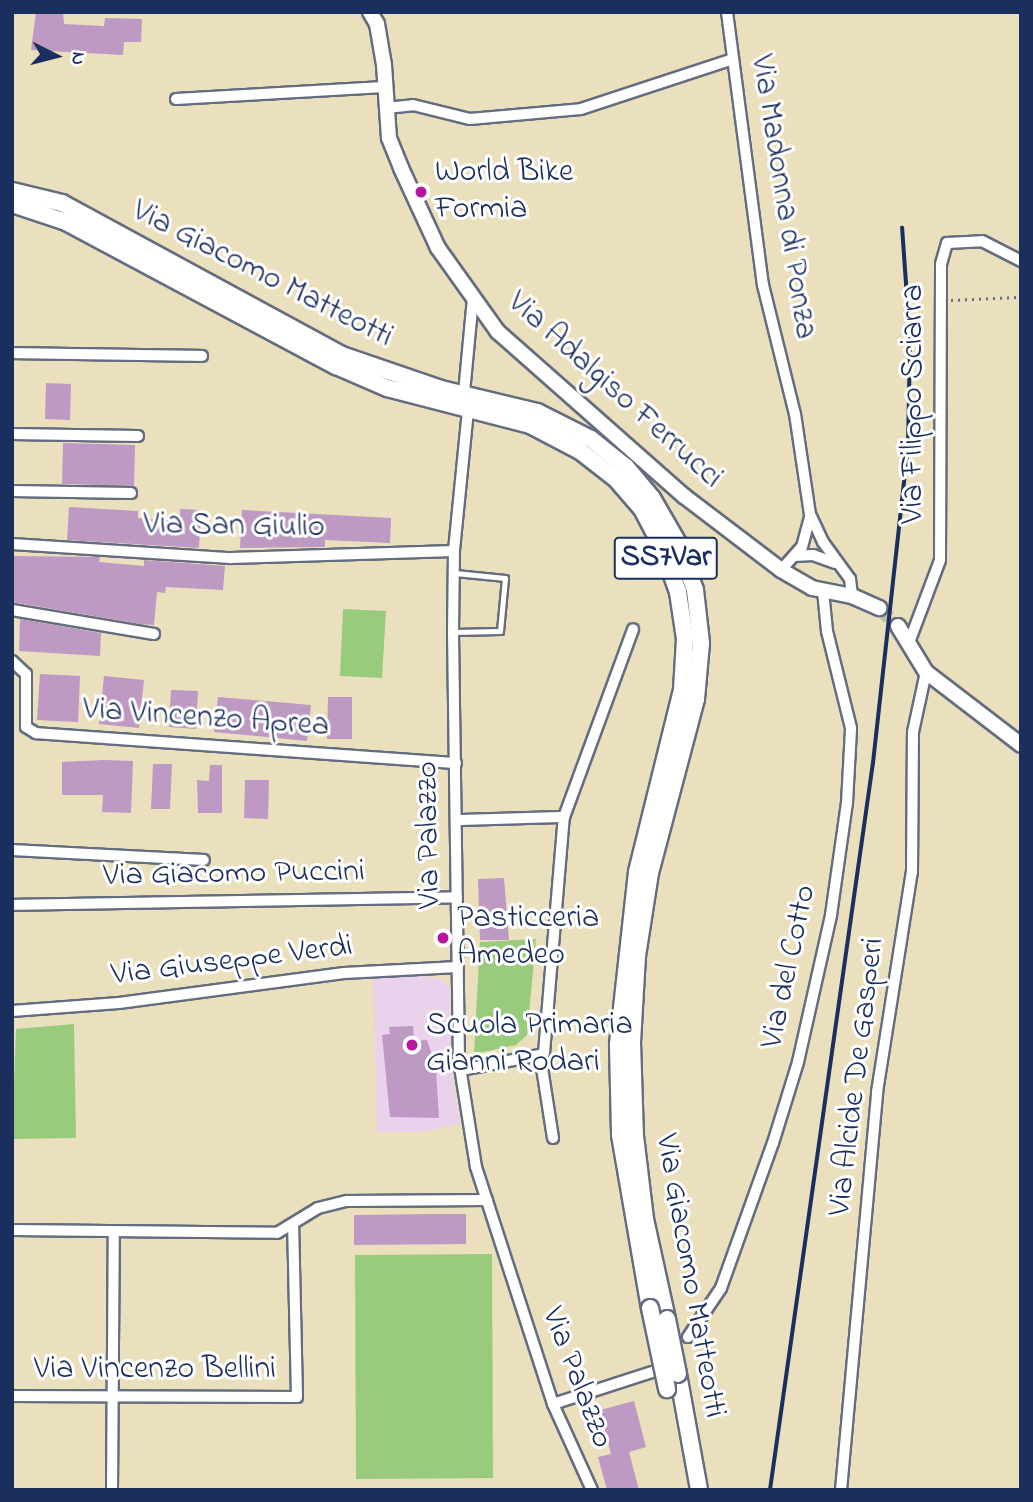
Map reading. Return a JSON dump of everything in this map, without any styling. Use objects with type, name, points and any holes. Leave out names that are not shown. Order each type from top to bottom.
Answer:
[{"type":"main road","name":"Via Giacomo Matteotti","points":[[12,191],[62,202],[342,355],[464,393],[537,412],[591,439],[643,488],[678,543],[695,590],[701,643],[696,699],[650,873],[637,956],[632,1042],[642,1192],[699,1490]]},
{"type":"main road","name":"Via Giacomo Matteotti","points":[[12,204],[66,222],[336,366],[387,388],[530,425],[580,451],[616,479],[647,519],[678,592],[685,639],[682,690],[637,872],[618,1045],[620,1135],[667,1389],[691,1457]]},
{"type":"street","name":"Via Adalgiso Ferrucci","points":[[370,12],[377,24],[390,138],[438,248],[498,332],[684,496],[781,570],[823,591],[852,596],[879,608]]},
{"type":"street","name":"Via Madonna di Ponza","points":[[727,12],[763,285],[795,414],[810,514],[807,533],[794,556],[781,570]]},
{"type":"street","points":[[386,108],[413,105],[470,118],[581,109],[733,59]]},
{"type":"street","points":[[176,99],[384,87]]},
{"type":"street","name":"Via Filippo Sciarra","points":[[909,640],[940,560],[941,264],[947,243],[982,242],[1021,261]]},
{"type":"street","points":[[464,393],[473,297]]},
{"type":"street","points":[[12,353],[202,356]]},
{"type":"street","name":"Via Palazzo","points":[[468,410],[454,551],[453,632],[461,1070],[476,1167],[553,1404],[592,1490]]},
{"type":"street","points":[[12,434],[138,436]]},
{"type":"street","points":[[12,491],[131,492]]},
{"type":"street","name":"Via Madonna di Ponza","points":[[810,514],[838,565],[850,579],[852,596]]},
{"type":"street","name":"Via San Giulio","points":[[12,544],[231,558],[454,551]]},
{"type":"street","points":[[794,556],[813,555],[838,565]]},
{"type":"street","name":"Via del Cotto","points":[[688,1336],[721,1287],[773,1143],[801,1049],[831,915],[847,803],[851,728],[821,601],[823,591]]},
{"type":"street","points":[[12,610],[154,634]]},
{"type":"street","points":[[898,626],[909,640],[926,672],[1021,745]]},
{"type":"street","points":[[461,1070],[544,1054],[564,817],[633,629]]},
{"type":"street","name":"Via Vincenzo Aprea","points":[[12,661],[26,674],[26,727],[36,733],[456,763]]},
{"type":"street","name":"Via Alcide De Gasperi","points":[[841,1490],[877,1092],[912,872],[913,732],[926,672]]},
{"type":"street","points":[[457,820],[564,817]]},
{"type":"street","points":[[12,850],[204,860]]},
{"type":"street","name":"Via Giacomo Puccini","points":[[12,905],[457,897]]},
{"type":"street","name":"Via Giuseppe Verdi","points":[[12,1011],[119,1003],[344,973],[458,967]]},
{"type":"street","points":[[540,1055],[554,1138]]},
{"type":"street","points":[[12,1230],[277,1233],[293,1226],[318,1208],[347,1201],[487,1200]]},
{"type":"street","name":"Via Vincenzo Bellini","points":[[12,1396],[297,1397],[293,1226]]},
{"type":"street","points":[[112,1490],[110,1395],[114,1233]]},
{"type":"street","points":[[553,1404],[652,1372]]},
{"type":"lane","points":[[453,632],[500,631],[505,578],[454,573]]},
{"type":"path","points":[[941,301],[1021,297]]},
{"type":"shaded area","name":"Scuola Primaria Gianni Rodari","points":[[422,975],[442,980],[450,988],[451,1069],[460,1124],[421,1132],[377,1132],[373,978]]},
{"type":"green space","points":[[343,609],[386,611],[382,678],[340,676]]},
{"type":"green space","points":[[536,939],[527,1035],[516,1045],[474,1054],[480,942]]},
{"type":"green space","points":[[74,1024],[76,1138],[12,1139],[16,1029]]},
{"type":"green space","points":[[492,1254],[493,1478],[356,1479],[355,1255]]},
{"type":"building","points":[[36,12],[63,12],[64,24],[104,26],[105,18],[142,19],[141,42],[124,42],[123,55],[31,50]]},
{"type":"building","points":[[46,383],[71,384],[70,420],[45,419]]},
{"type":"building","points":[[63,443],[135,445],[134,486],[62,484]]},
{"type":"building","points":[[69,507],[138,511],[138,518],[180,521],[180,509],[201,510],[199,548],[67,540]]},
{"type":"building","points":[[242,510],[391,518],[390,543],[325,540],[325,547],[240,548]]},
{"type":"building","points":[[12,556],[100,557],[99,562],[144,566],[144,560],[225,566],[223,590],[166,587],[165,593],[157,592],[154,625],[141,624],[12,602]]},
{"type":"building","points":[[20,619],[101,633],[100,656],[19,651]]},
{"type":"building","points":[[40,674],[80,676],[78,722],[37,720]]},
{"type":"building","points":[[104,676],[144,680],[139,728],[99,724]]},
{"type":"building","points":[[171,690],[198,691],[196,729],[169,727]]},
{"type":"building","points":[[218,697],[311,705],[307,741],[214,732]]},
{"type":"building","points":[[328,697],[352,697],[352,739],[327,739]]},
{"type":"building","points":[[133,761],[131,813],[102,812],[103,795],[62,795],[62,762]]},
{"type":"building","points":[[153,764],[172,764],[170,809],[151,809]]},
{"type":"building","points":[[210,765],[222,765],[222,813],[198,813],[197,780],[209,781]]},
{"type":"building","points":[[245,780],[269,780],[268,819],[244,818]]},
{"type":"building","points":[[504,878],[509,940],[480,940],[478,879]]},
{"type":"building","points":[[413,1026],[414,1041],[427,1040],[432,1055],[451,1057],[451,1069],[436,1070],[439,1118],[390,1117],[382,1035],[390,1034],[389,1027]]},
{"type":"building","points":[[466,1214],[466,1244],[354,1245],[354,1215]]},
{"type":"building","points":[[634,1401],[646,1447],[629,1452],[639,1490],[607,1490],[598,1457],[611,1454],[600,1410]]},
{"type":"tunnel","points":[[879,608],[898,626]]},
{"type":"railway","points":[[770,1490],[873,763],[908,447],[910,341],[902,228]]},
{"type":"place","name":"World Bike Formia","points":[[421,192]]},
{"type":"place","name":"Pasticceria Amedeo","points":[[443,938]]},
{"type":"place","name":"Scuola Primaria Gianni Rodari","points":[[412,1045]]}]
